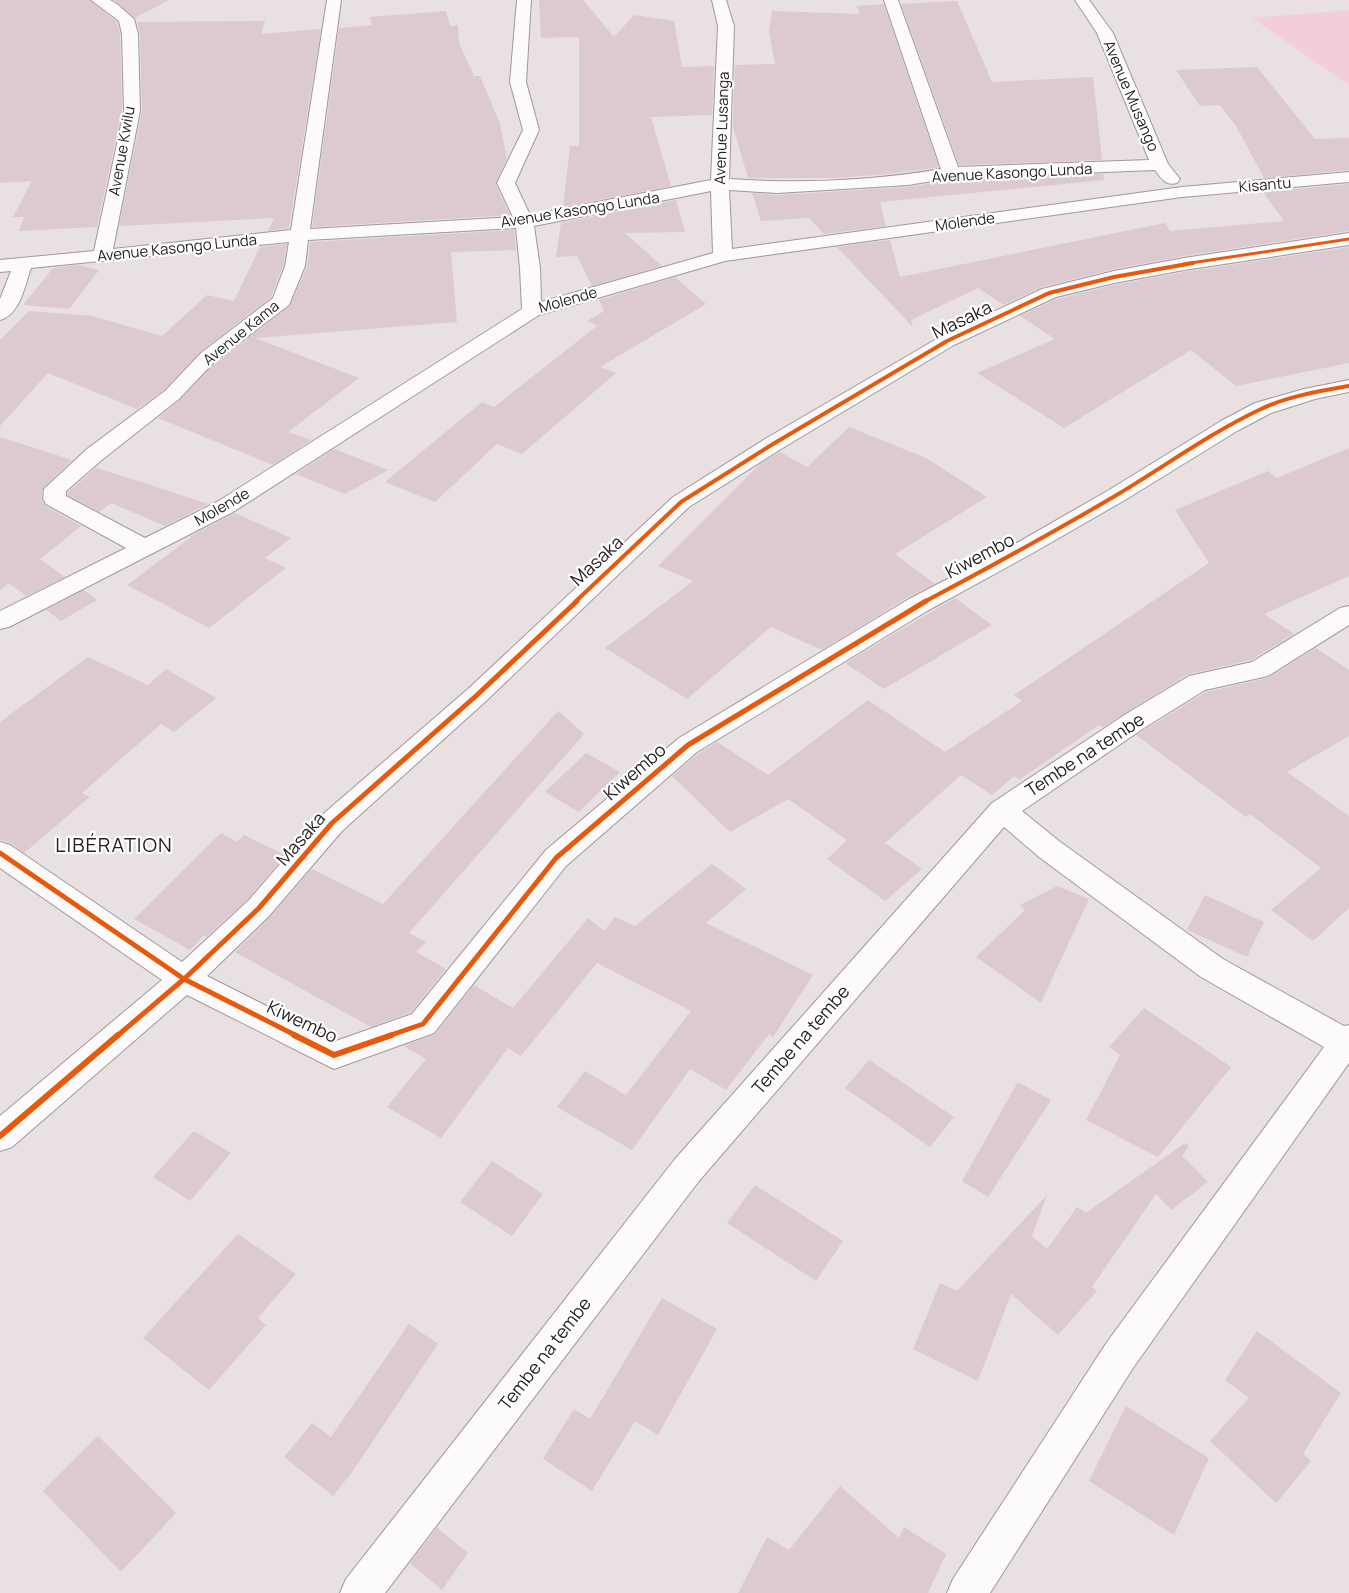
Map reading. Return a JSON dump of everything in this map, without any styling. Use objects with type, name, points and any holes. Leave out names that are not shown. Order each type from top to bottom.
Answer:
[{"type":"street","name":"Avenue Kwilu","points":[[98,0],[112,7],[126,19],[130,34],[132,83],[132,111],[102,256]]},
{"type":"street","name":"Avenue Kama","points":[[145,548],[54,500],[55,488],[95,454],[172,395],[208,357],[282,302],[295,266],[334,0]]},
{"type":"street","points":[[524,0],[518,82],[531,130],[506,183],[524,222],[532,311]]},
{"type":"street","name":"Avenue Lusanga","points":[[718,0],[726,26],[720,184],[722,256]]},
{"type":"street","points":[[890,0],[951,173]]},
{"type":"street","name":"Avenue Musango","points":[[1082,0],[1105,33],[1160,165],[1182,192]]},
{"type":"street","name":"Avenue Kasongo Lunda","points":[[0,266],[299,234],[524,222],[720,184],[777,188],[826,186],[908,180],[951,173],[1160,165]]},
{"type":"street","name":"Kisantu","points":[[1182,192],[1349,177]]},
{"type":"street","name":"Molende","points":[[0,621],[225,507],[532,311],[722,256],[1182,192]]},
{"type":"street","name":"Masaka","points":[[0,1136],[184,979],[259,908],[332,823],[477,695],[681,502],[773,444],[946,341],[1049,294],[1114,277],[1184,264],[1349,239]]},
{"type":"street","points":[[0,314],[7,306],[24,263]]},
{"type":"street","name":"Kiwembo","points":[[0,853],[184,979],[334,1055],[423,1024],[556,858],[688,745],[918,605],[1049,534],[1229,426],[1263,408],[1311,393],[1349,386]]},
{"type":"street","name":"Tembe na tembe","points":[[360,1593],[687,1170],[1002,810],[1135,721],[1198,682],[1258,670],[1349,614]]},
{"type":"street","points":[[967,1593],[1120,1355],[1348,1042],[1212,968],[1050,849],[1002,810]]},
{"type":"shaded area","points":[[1349,10],[1349,85],[1252,18]]},
{"type":"building","points":[[0,0],[89,0],[117,22],[120,34],[122,111],[97,227],[19,231],[24,217],[13,217],[32,181],[0,183]]},
{"type":"building","points":[[114,0],[169,0],[135,18]]},
{"type":"building","points":[[539,0],[583,0],[614,37],[634,15],[674,21],[682,67],[714,66],[712,115],[651,117],[671,186],[563,207],[570,146],[579,146],[579,37],[541,38]]},
{"type":"building","points":[[957,1],[992,82],[1093,77],[1102,160],[959,165],[901,4]]},
{"type":"building","points":[[884,4],[939,167],[888,174],[835,178],[748,178],[733,127],[735,65],[775,64],[769,31],[772,11],[860,14],[856,6]]},
{"type":"building","points":[[446,11],[450,26],[458,25],[459,43],[474,76],[480,76],[500,124],[507,158],[495,184],[510,215],[312,227],[339,28],[372,25],[370,17]]},
{"type":"building","points":[[265,21],[261,34],[321,29],[289,228],[268,231],[274,218],[119,226],[142,111],[140,34],[137,22]]},
{"type":"building","points":[[1257,67],[1315,139],[1349,138],[1349,170],[1264,178],[1236,126],[1220,105],[1200,106],[1176,70]]},
{"type":"building","points":[[1103,174],[1104,180],[880,202],[886,226],[824,234],[809,218],[761,221],[752,193],[777,195],[908,187],[951,180]]},
{"type":"building","points":[[1349,184],[1349,231],[1184,256],[1114,269],[1042,287],[1004,305],[978,288],[911,320],[913,327],[837,247],[890,240],[900,277],[1165,223],[1170,231],[1284,221],[1263,192]]},
{"type":"building","points":[[676,200],[685,232],[625,233],[662,266],[592,286],[577,256],[556,257],[561,223]]},
{"type":"building","points":[[514,230],[516,250],[451,252],[457,322],[255,338],[359,378],[288,432],[311,440],[273,465],[158,418],[180,400],[216,362],[290,306],[307,267],[310,242]]},
{"type":"building","points":[[287,244],[283,266],[271,297],[200,352],[164,390],[137,409],[48,373],[0,426],[0,340],[29,311],[92,316],[162,336],[207,295],[234,301],[260,247]]},
{"type":"building","points":[[1349,247],[1349,363],[1236,386],[1191,350],[1064,428],[977,373],[1055,339],[1020,316],[1057,299],[1114,285],[1184,272]]},
{"type":"building","points":[[78,265],[99,270],[69,309],[23,305],[53,268]]},
{"type":"building","points":[[675,277],[706,304],[600,367],[616,373],[522,454],[497,444],[435,502],[385,482],[482,402],[494,407],[597,326],[587,321],[604,311],[599,300]]},
{"type":"building","points":[[849,427],[926,458],[987,497],[895,554],[935,584],[908,597],[822,650],[771,627],[687,699],[605,648],[693,581],[658,566],[760,464],[780,452],[807,467]]},
{"type":"building","points":[[0,437],[72,460],[43,488],[41,499],[45,506],[81,526],[40,559],[65,577],[26,596],[9,583],[0,590]]},
{"type":"building","points":[[1349,448],[1349,576],[1264,614],[1294,634],[1251,660],[1188,674],[1103,727],[1099,725],[1019,780],[1014,776],[992,795],[961,775],[885,843],[922,869],[885,901],[827,859],[847,840],[788,799],[730,832],[672,776],[698,754],[717,742],[768,775],[868,700],[945,752],[1022,701],[1014,695],[1209,563],[1175,510],[1268,471],[1277,478]]},
{"type":"building","points":[[334,449],[388,470],[345,494],[296,474]]},
{"type":"building","points":[[96,468],[208,504],[165,526],[111,503],[99,512],[68,495],[68,492]]},
{"type":"building","points":[[235,513],[291,538],[265,558],[286,568],[209,628],[127,585],[191,537],[189,537]]},
{"type":"building","points":[[84,590],[97,600],[61,621],[46,610]]},
{"type":"building","points":[[955,598],[992,625],[884,689],[845,663]]},
{"type":"building","points":[[1316,648],[1349,670],[1349,736],[1287,772],[1349,816],[1349,908],[1313,941],[1271,910],[1321,868],[1250,814],[1246,817],[1136,735],[1206,692],[1268,678]]},
{"type":"building","points":[[88,657],[148,685],[166,669],[216,698],[174,732],[161,724],[82,793],[90,797],[24,853],[11,843],[0,840],[0,722]]},
{"type":"building","points":[[558,711],[584,734],[409,933],[426,942],[416,952],[446,969],[411,1012],[371,1027],[235,952],[270,917],[312,869],[383,904]]},
{"type":"building","points":[[586,753],[620,772],[579,812],[545,792]]},
{"type":"building","points":[[221,833],[237,842],[244,835],[285,855],[248,899],[206,937],[204,935],[190,950],[134,919]]},
{"type":"building","points":[[712,864],[746,889],[706,923],[813,975],[773,1037],[769,1034],[726,1090],[690,1069],[632,1150],[557,1107],[585,1071],[626,1095],[691,1011],[597,963],[521,1056],[508,1048],[441,1138],[387,1107],[426,1059],[403,1046],[435,1034],[474,985],[513,1008],[588,918],[604,931],[615,917],[635,926]]},
{"type":"building","points":[[1057,886],[1089,899],[1041,1003],[976,957],[1025,910],[1020,905]]},
{"type":"building","points":[[1205,895],[1264,922],[1247,957],[1187,930]]},
{"type":"building","points":[[1144,1008],[1231,1067],[1158,1157],[1086,1120],[1120,1055],[1109,1047]]},
{"type":"building","points":[[869,1060],[954,1117],[930,1147],[845,1088]]},
{"type":"building","points":[[1018,1082],[1051,1100],[988,1197],[962,1181]]},
{"type":"building","points":[[194,1131],[231,1153],[190,1201],[153,1177]]},
{"type":"building","points":[[1185,1143],[1189,1146],[1182,1156],[1208,1182],[1171,1210],[1156,1194],[1092,1287],[1097,1291],[1058,1335],[1011,1294],[978,1381],[913,1349],[940,1283],[957,1291],[1047,1195],[1032,1236],[1047,1249],[1077,1207],[1086,1213]]},
{"type":"building","points":[[492,1161],[543,1194],[512,1236],[460,1202]]},
{"type":"building","points":[[755,1185],[843,1241],[816,1281],[727,1223]]},
{"type":"building","points":[[238,1234],[296,1274],[258,1318],[266,1325],[209,1390],[143,1338]]},
{"type":"building","points":[[662,1298],[717,1329],[658,1435],[635,1421],[592,1491],[543,1459],[574,1409],[590,1419]]},
{"type":"building","points":[[409,1324],[438,1344],[352,1472],[333,1496],[284,1457],[312,1423],[331,1437]]},
{"type":"building","points":[[1257,1331],[1341,1393],[1303,1454],[1311,1461],[1276,1503],[1210,1441],[1249,1398],[1225,1380]]},
{"type":"building","points":[[1126,1406],[1209,1458],[1174,1535],[1089,1481]]},
{"type":"building","points":[[98,1436],[176,1513],[121,1572],[43,1491]]},
{"type":"building","points":[[840,1486],[899,1538],[904,1527],[946,1554],[928,1593],[738,1593],[767,1537],[789,1550]]},
{"type":"building","points":[[437,1528],[468,1553],[442,1590],[410,1563]]},
{"type":"cycle path","points":[[0,1136],[184,979],[259,908],[332,823],[477,695],[681,502],[773,444],[947,341],[1049,293],[1114,277],[1184,264],[1349,239]]},
{"type":"cycle path","points":[[0,853],[184,979],[334,1055],[423,1024],[556,858],[688,745],[918,605],[1023,549],[1117,495],[1229,426],[1263,408],[1311,393],[1349,386]]},
{"type":"district","name":"LIBÉRATION","points":[[114,845]]}]
